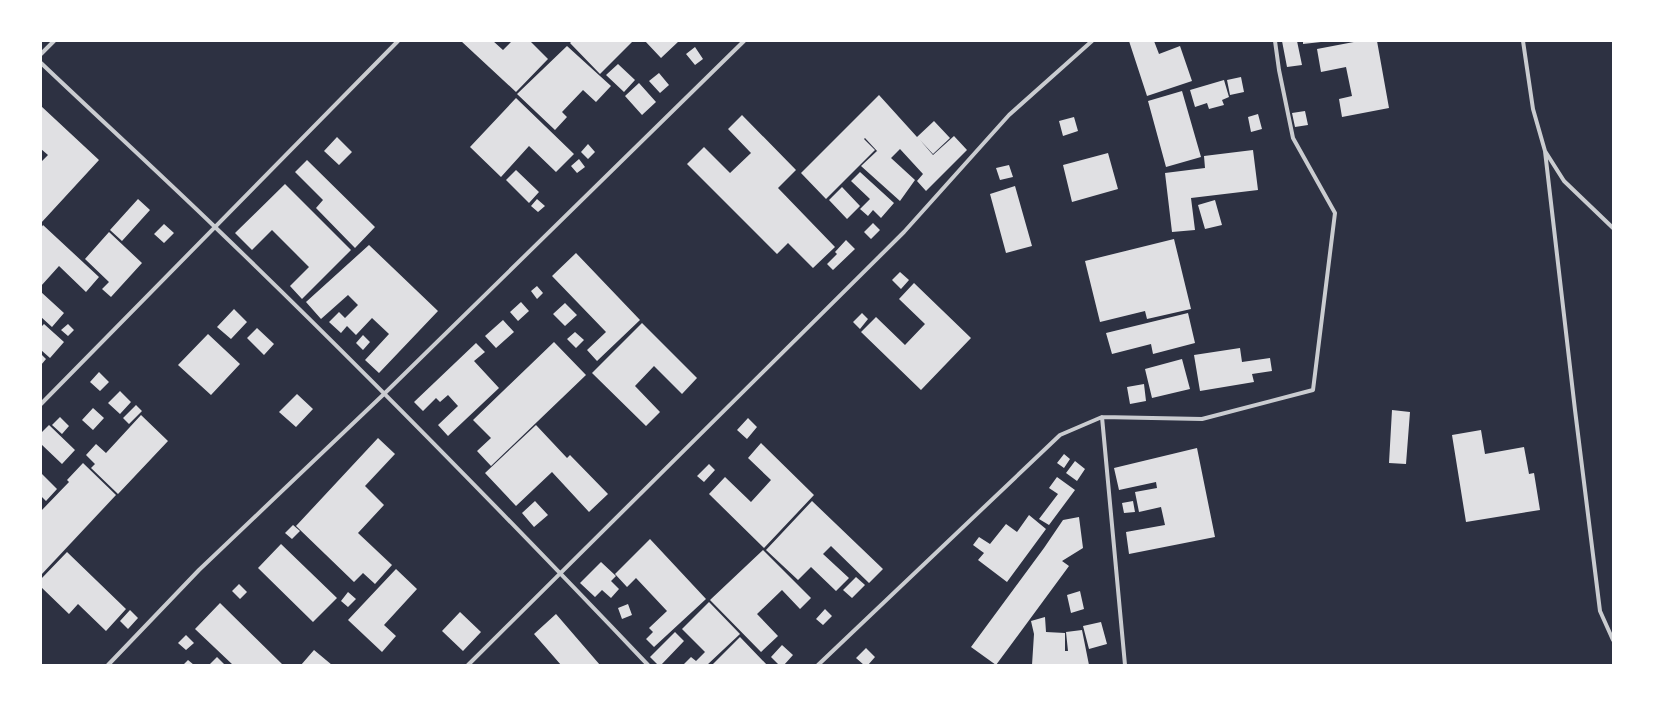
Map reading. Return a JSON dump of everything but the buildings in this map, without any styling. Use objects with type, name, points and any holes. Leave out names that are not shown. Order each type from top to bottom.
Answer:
[{"type":"street","points":[[41,54],[54,41]]},
{"type":"street","points":[[41,404],[398,41]]},
{"type":"street","points":[[108,665],[199,570],[385,393],[744,41]]},
{"type":"street","points":[[468,665],[904,232],[1009,115],[1092,41]]},
{"type":"street","points":[[818,665],[1060,435],[1102,416],[1202,419],[1313,390],[1335,213],[1294,138],[1279,70],[1275,41]]},
{"type":"street","points":[[1523,41],[1533,109],[1545,151],[1600,611],[1613,640]]},
{"type":"street","points":[[41,63],[215,227],[385,393],[560,572],[648,665]]},
{"type":"street","points":[[1545,151],[1564,181],[1613,228]]},
{"type":"street","points":[[1102,416],[1125,665]]}]
